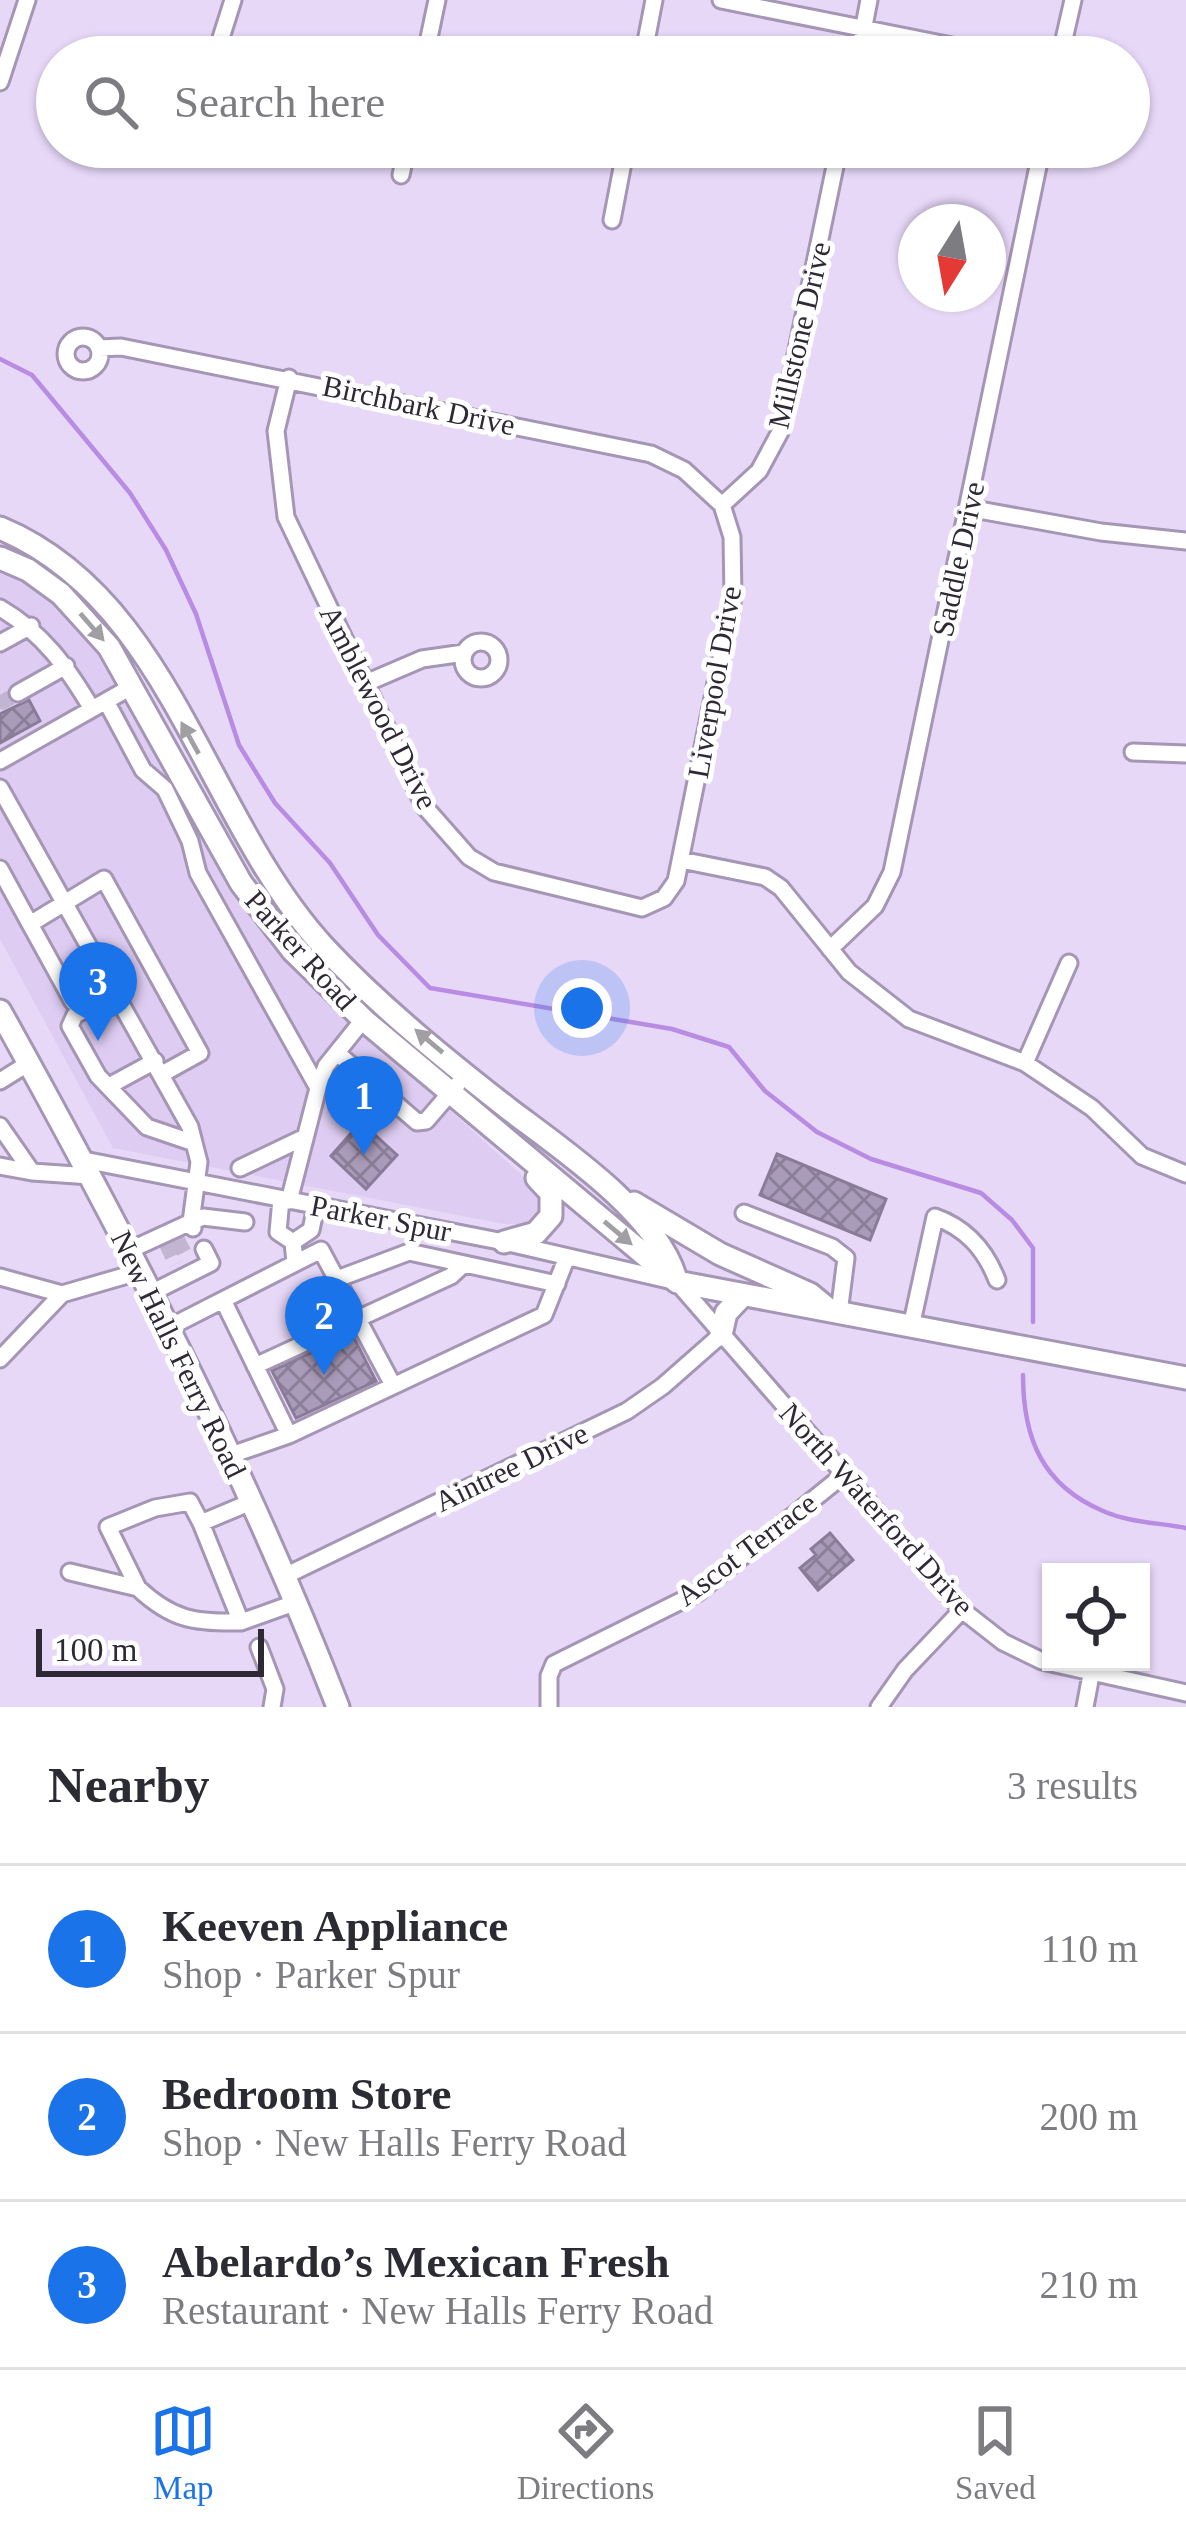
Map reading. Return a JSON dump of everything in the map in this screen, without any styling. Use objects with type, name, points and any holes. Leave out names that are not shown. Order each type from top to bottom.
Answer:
[{"type":"main road","name":"Parker Road","points":[[0,529],[43,549],[108,604],[151,666],[280,892],[357,980],[584,1169],[657,1240],[670,1258],[677,1282]]},
{"type":"main road","name":"Parker Road","points":[[0,558],[28,569],[62,594],[109,647],[241,883],[293,951],[363,1019],[677,1282],[1186,1378]]},
{"type":"main road","name":"New Halls Ferry Road","points":[[2,1017],[87,1168],[287,1575],[338,1707]]},
{"type":"main road","points":[[474,1113],[551,1192],[551,1216],[536,1233],[504,1242]]},
{"type":"main road","name":"Parker Road","points":[[584,1169],[720,1254],[810,1294],[836,1312]]},
{"type":"main road","points":[[721,1335],[726,1313],[743,1295]]},
{"type":"street","points":[[0,82],[27,0]]},
{"type":"street","points":[[222,36],[233,0]]},
{"type":"street","points":[[429,36],[437,0]]},
{"type":"street","points":[[647,36],[654,0]]},
{"type":"street","points":[[721,0],[903,36]]},
{"type":"street","points":[[862,36],[869,0]]},
{"type":"street","points":[[1065,36],[1073,0]]},
{"type":"street","points":[[401,175],[402,168]]},
{"type":"street","points":[[612,220],[622,168]]},
{"type":"street","name":"Millstone Drive","points":[[722,505],[759,471],[780,432],[835,168]]},
{"type":"street","name":"Saddle Drive","points":[[830,949],[875,906],[892,872],[1038,168]]},
{"type":"street","name":"Birchbark Drive","points":[[99,348],[121,346],[290,378],[650,454],[684,470],[722,505]]},
{"type":"street","name":"Amblewood Drive","points":[[290,378],[276,431],[286,517],[424,806],[469,857],[494,872],[642,908],[664,898],[676,881],[681,860]]},
{"type":"street","name":"Liverpool Drive","points":[[681,860],[733,598],[732,537],[722,505]]},
{"type":"street","points":[[968,508],[1186,542]]},
{"type":"street","points":[[0,608],[31,626],[99,705],[143,770],[165,789],[190,841],[198,873],[318,1088]]},
{"type":"street","points":[[0,643],[31,626]]},
{"type":"street","points":[[366,683],[422,659],[464,653]]},
{"type":"street","points":[[18,693],[66,666]]},
{"type":"street","points":[[0,761],[131,687]]},
{"type":"street","points":[[1133,752],[1186,754]]},
{"type":"street","points":[[0,788],[190,1127],[200,1162],[193,1226]]},
{"type":"street","points":[[681,860],[765,877],[781,888],[873,994],[909,1019],[1025,1063],[1092,1108],[1142,1156],[1186,1174]]},
{"type":"street","points":[[0,869],[73,1002]]},
{"type":"street","points":[[30,924],[104,879],[200,1053],[109,1086]]},
{"type":"street","points":[[1025,1063],[1069,963]]},
{"type":"street","points":[[117,993],[75,1015],[70,1026],[98,1076],[147,1126],[194,1143]]},
{"type":"street","points":[[296,1263],[293,1243],[278,1232],[285,1200],[318,1088],[337,1052],[363,1019]]},
{"type":"street","points":[[337,1052],[418,1122],[426,1121],[466,1073]]},
{"type":"street","points":[[0,1081],[29,1063]]},
{"type":"street","points":[[0,1126],[32,1172]]},
{"type":"street","points":[[240,1168],[305,1137]]},
{"type":"street","name":"Parker Spur","points":[[0,1166],[32,1172],[87,1168],[196,1183],[504,1242],[677,1282]]},
{"type":"street","points":[[293,1243],[311,1230],[316,1206]]},
{"type":"street","points":[[744,1213],[832,1247],[846,1258],[836,1312]]},
{"type":"street","points":[[0,1359],[62,1294],[133,1262],[203,1216],[245,1222]]},
{"type":"street","points":[[911,1327],[935,1217],[973,1240],[997,1280]]},
{"type":"street","points":[[149,1294],[185,1267],[211,1263],[204,1249]]},
{"type":"street","points":[[166,1329],[321,1250],[393,1385]]},
{"type":"street","points":[[337,1279],[409,1252],[557,1284]]},
{"type":"street","points":[[228,1456],[289,1435],[544,1315],[567,1257]]},
{"type":"street","points":[[255,1366],[451,1276],[464,1264]]},
{"type":"street","points":[[0,1277],[62,1294]]},
{"type":"street","name":"North Waterford Drive","points":[[677,1282],[962,1610],[1003,1642],[1042,1661],[1186,1694]]},
{"type":"street","points":[[223,1300],[289,1435]]},
{"type":"street","name":"Aintree Drive","points":[[287,1575],[627,1411],[721,1335]]},
{"type":"street","name":"Ascot Terrace","points":[[549,1707],[554,1664],[698,1593],[846,1473]]},
{"type":"street","points":[[241,1622],[190,1502],[154,1508],[107,1527],[138,1588],[165,1613],[208,1623],[241,1622],[297,1601]]},
{"type":"street","points":[[201,1523],[251,1502]]},
{"type":"street","points":[[70,1572],[138,1588]]},
{"type":"street","points":[[879,1707],[905,1670],[962,1610]]},
{"type":"street","points":[[259,1647],[275,1689],[272,1707]]},
{"type":"street","points":[[1085,1707],[1090,1675]]},
{"type":"shaded area","points":[[0,567],[20,575],[44,594],[96,650],[234,893],[269,939],[313,988],[525,1178],[537,1192],[536,1218],[525,1224],[504,1224],[113,1148],[0,939]]},
{"type":"building","points":[[29,700],[40,721],[0,743],[0,714]]},
{"type":"building","points":[[361,1122],[397,1155],[366,1189],[331,1156]]},
{"type":"building","points":[[777,1154],[886,1199],[870,1240],[760,1195]]},
{"type":"building","points":[[352,1334],[376,1381],[296,1418],[272,1371]]},
{"type":"building","points":[[830,1533],[853,1560],[818,1590],[800,1568],[816,1555],[811,1549]]},
{"type":"waterway","points":[[0,359],[32,375],[130,493],[166,550],[196,614],[239,745],[275,803],[330,863],[378,935],[430,988],[672,1029],[729,1047],[765,1091],[817,1132],[871,1159],[981,1193],[1012,1220],[1033,1248],[1033,1322]]},
{"type":"waterway","points":[[1023,1375],[1032,1439],[1065,1488],[1112,1515],[1186,1528]]},
{"type":"tunnel","points":[[0,697],[3,702],[18,693]]},
{"type":"tunnel","points":[[177,1239],[187,1258]]},
{"type":"tunnel","points":[[166,1243],[176,1264]]},
{"type":"place","name":"Abelardo’s Mexican Fresh","points":[[98,1041]]},
{"type":"place","name":"Keeven Appliance","points":[[364,1155]]},
{"type":"place","name":"Bedroom Store","points":[[324,1375]]}]
